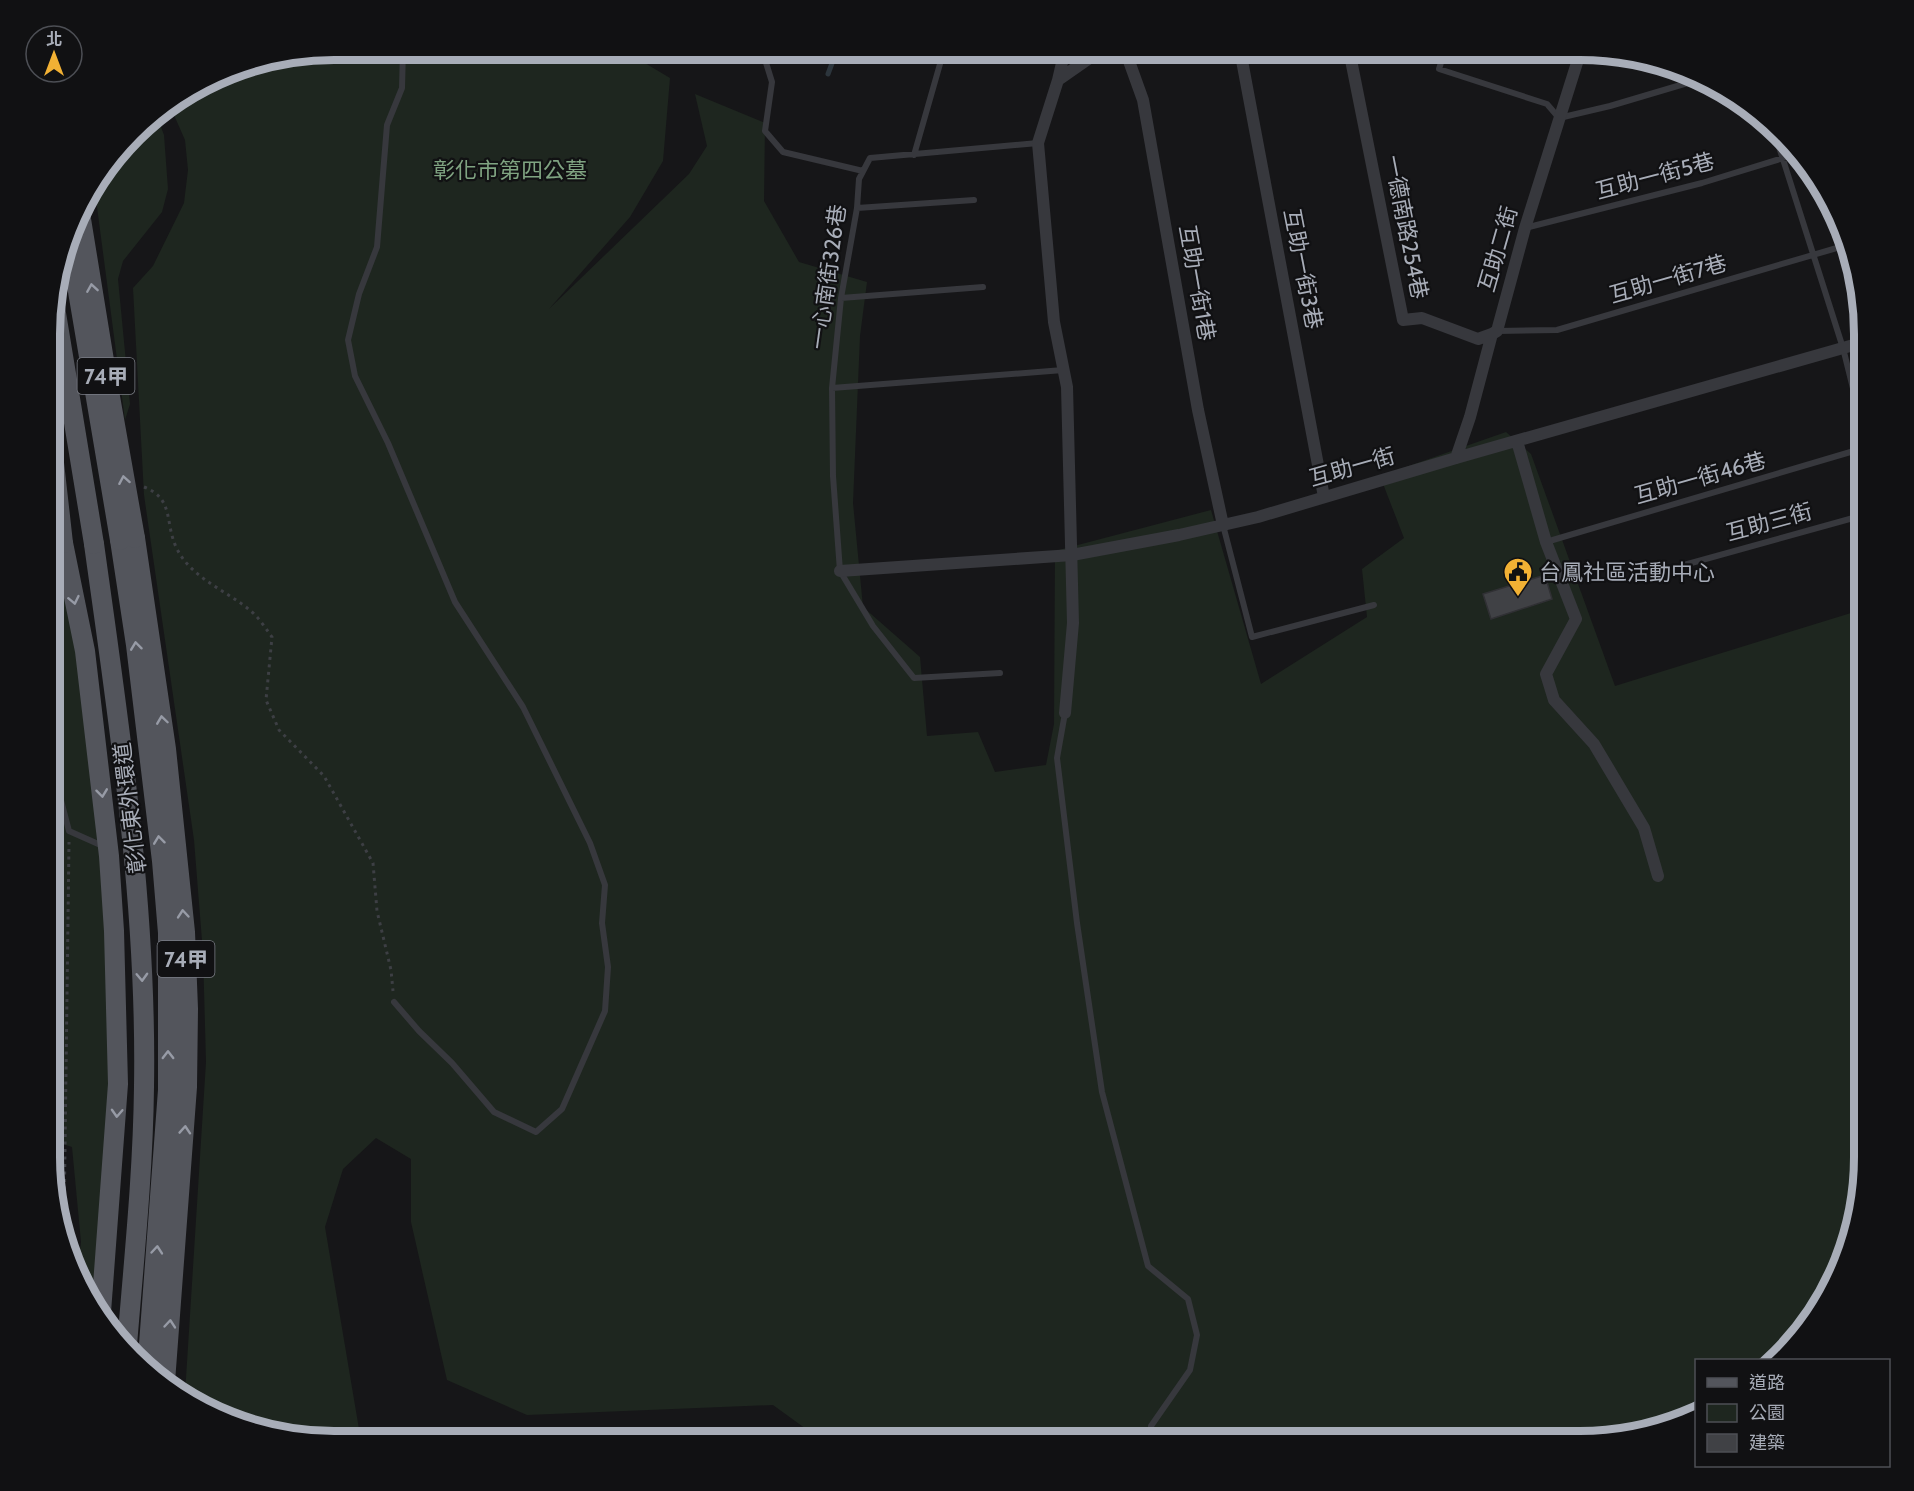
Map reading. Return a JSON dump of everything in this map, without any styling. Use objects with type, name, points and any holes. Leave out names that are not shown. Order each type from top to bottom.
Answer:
[{"type":"main road","name":"74甲","points":[[82,226],[109,392],[127,539],[166,749],[185,932],[188,1009],[186,1109],[166,1373]]},
{"type":"main road","name":"彰化東外環道","points":[[72,254],[127,539],[136,645],[162,861],[168,933],[168,1090],[148,1358]]},
{"type":"main road","name":"彰化東外環道","points":[[60,338],[94,544],[123,754],[135,863],[141,958],[144,1086],[142,1160],[128,1338]]},
{"type":"main road","points":[[60,516],[63,543],[85,651],[108,848],[114,931],[118,1084],[102,1302]]},
{"type":"street","points":[[1063,60],[1038,143],[1054,322],[1067,387],[1073,623],[1065,713]]},
{"type":"street","points":[[1058,80],[1087,60]]},
{"type":"street","name":"互助一街1巷","points":[[1129,60],[1143,100],[1198,410],[1223,525]]},
{"type":"street","name":"互助一街3巷","points":[[1242,60],[1324,496]]},
{"type":"street","name":"一德南路254巷","points":[[1351,60],[1403,320],[1422,318],[1478,339],[1495,333]]},
{"type":"street","name":"互助二街","points":[[1456,458],[1558,118],[1578,60]]},
{"type":"street","name":"互助一街","points":[[840,571],[1072,555],[1223,525],[1258,517],[1324,496],[1854,345]]},
{"type":"street","points":[[1517,441],[1546,542],[1576,619],[1546,674],[1554,700],[1594,744],[1644,828],[1658,876]]},
{"type":"lane","points":[[394,1002],[419,1032],[452,1063],[494,1112],[536,1132],[561,1109],[600,1022],[604,1011],[608,967],[602,923],[604,885],[590,843],[524,707],[455,602],[388,443],[355,376],[348,340],[359,294],[377,247],[387,125],[402,88],[403,60]]},
{"type":"lane","points":[[765,60],[772,82],[765,131],[783,152],[863,171],[870,158],[1038,143]]},
{"type":"lane","points":[[914,155],[941,60]]},
{"type":"lane","points":[[1442,60],[1439,69],[1547,104],[1558,118],[1610,106],[1689,83]]},
{"type":"lane","points":[[1778,144],[1843,348],[1854,393]]},
{"type":"lane","name":"互助一街5巷","points":[[1525,228],[1702,183],[1789,157]]},
{"type":"lane","name":"一心南街326巷","points":[[840,571],[833,476],[832,388],[841,298],[857,208],[859,179],[863,171]]},
{"type":"lane","points":[[857,208],[974,200]]},
{"type":"lane","name":"互助一街7巷","points":[[1495,333],[1557,330],[1839,247]]},
{"type":"lane","points":[[841,298],[983,287]]},
{"type":"lane","points":[[832,388],[1064,370]]},
{"type":"lane","name":"互助一街46巷","points":[[1546,542],[1854,451]]},
{"type":"lane","name":"互助三街","points":[[1684,564],[1854,518]]},
{"type":"lane","points":[[1223,525],[1252,637],[1374,604]]},
{"type":"lane","points":[[840,571],[873,626],[914,678],[1000,673]]},
{"type":"lane","points":[[1065,713],[1057,758],[1077,923],[1102,1092],[1148,1266],[1188,1299],[1197,1335],[1190,1370],[1151,1426],[1151,1431]]},
{"type":"lane","points":[[60,796],[69,831],[108,848]]},
{"type":"path","points":[[135,484],[158,493],[165,504],[177,550],[196,573],[253,612],[272,638],[266,700],[279,730],[324,776],[373,863],[377,911],[391,970],[394,1002]]},
{"type":"path","points":[[64,1206],[69,831]]},
{"type":"green space","name":"彰化市第四公墓","points":[[640,60],[670,78],[663,161],[630,217],[549,309],[689,174],[707,146],[695,94],[765,123],[764,201],[799,262],[867,282],[860,336],[853,503],[863,607],[920,657],[927,736],[978,732],[995,772],[1046,765],[1054,724],[1055,551],[1211,510],[1261,684],[1367,617],[1362,569],[1404,538],[1380,476],[1506,432],[1531,454],[1615,686],[1854,612],[1854,1157],[1852,1193],[1845,1228],[1833,1262],[1808,1309],[1786,1338],[1765,1359],[1695,1359],[1695,1406],[1651,1422],[1616,1429],[1580,1431],[809,1431],[773,1405],[527,1415],[447,1380],[411,1222],[411,1159],[376,1138],[343,1169],[325,1227],[359,1431],[298,1429],[263,1422],[213,1403],[185,1387],[206,1062],[203,953],[194,840],[144,495],[133,288],[153,266],[184,203],[188,170],[185,140],[173,113],[182,106],[229,81],[263,69],[298,62]]},
{"type":"green space","points":[[159,123],[164,135],[168,189],[162,212],[123,261],[118,279],[130,404],[125,420],[96,199],[128,153]]},
{"type":"green space","points":[[60,549],[104,793],[117,1009],[113,1290],[105,1307],[88,1278],[79,1257],[81,1242],[72,1147],[60,1143]]},
{"type":"building","name":"台鳳社區活動中心","points":[[1545,575],[1552,599],[1491,619],[1483,594]]},
{"type":"waterway","points":[[828,74],[833,60]]},
{"type":"place","name":"台鳳社區活動中心","points":[[1518,598]]}]
